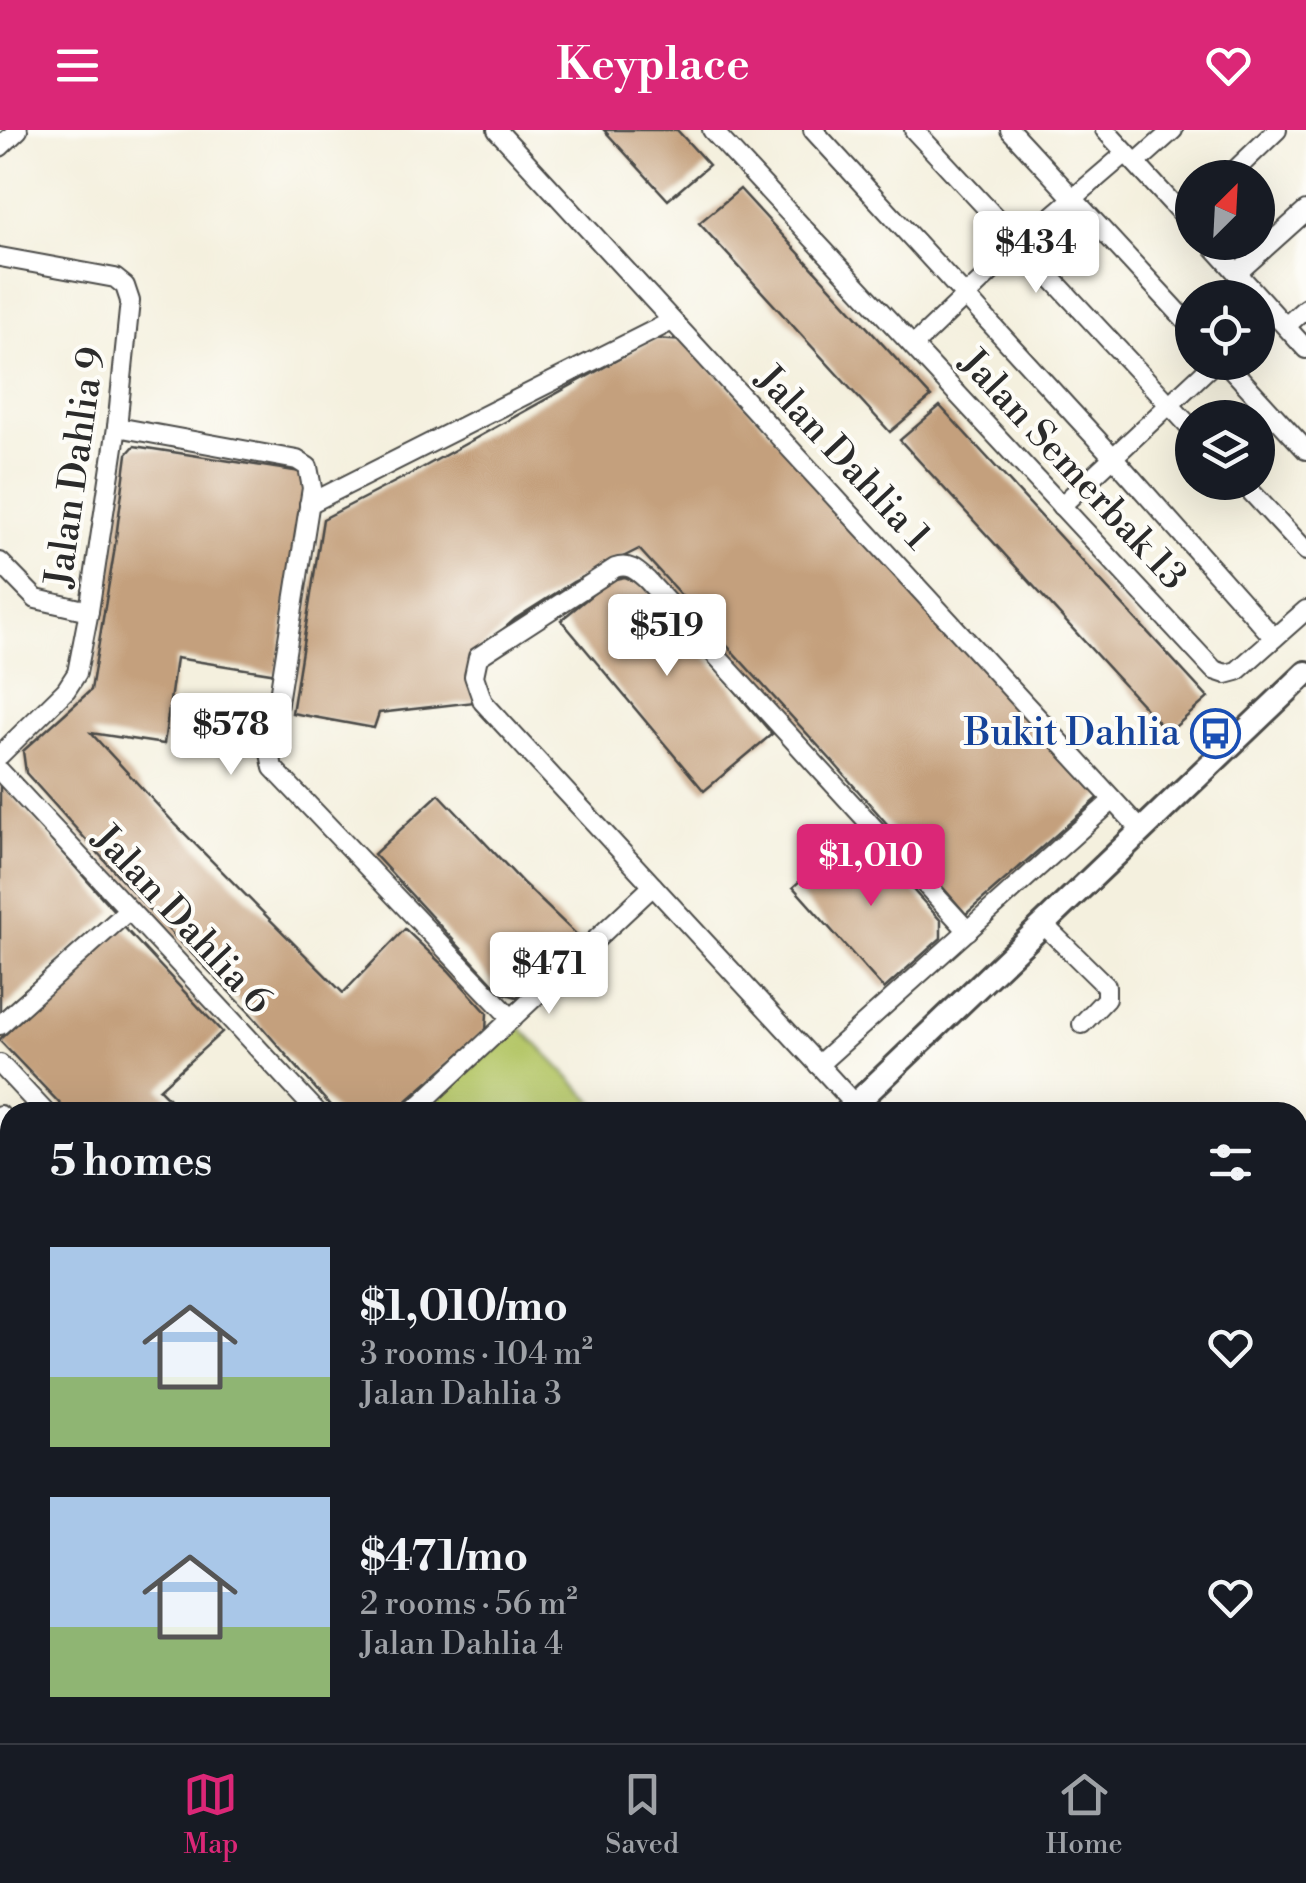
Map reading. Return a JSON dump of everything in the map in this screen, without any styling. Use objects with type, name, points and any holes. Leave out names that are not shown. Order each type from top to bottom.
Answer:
[{"type":"main road","points":[[863,1102],[1306,672]]},
{"type":"street","points":[[0,147],[18,130]]},
{"type":"street","name":"Jalan Dahlia 1","points":[[497,130],[1141,830]]},
{"type":"street","points":[[812,130],[1274,638],[1306,610]]},
{"type":"street","points":[[914,130],[1175,412]]},
{"type":"street","points":[[1010,130],[1175,309]]},
{"type":"street","points":[[1106,130],[1175,202]]},
{"type":"street","points":[[913,346],[1073,198],[1173,130]]},
{"type":"street","points":[[1246,160],[1277,130]]},
{"type":"street","name":"Jalan Semerbak 13","points":[[723,134],[913,346],[1214,670],[1226,674],[1237,671],[1274,638]]},
{"type":"street","points":[[1237,273],[1306,211]]},
{"type":"street","name":"Jalan Dahlia 9","points":[[0,257],[115,278],[125,286],[130,301],[117,427],[89,611],[73,682],[0,755]]},
{"type":"street","points":[[1225,260],[1241,280]]},
{"type":"street","points":[[1286,326],[1306,308]]},
{"type":"street","points":[[308,504],[672,320]]},
{"type":"street","points":[[1275,322],[1286,326],[1306,349]]},
{"type":"street","points":[[1062,506],[1196,380]]},
{"type":"street","points":[[1242,380],[1306,450]]},
{"type":"street","points":[[117,427],[301,462],[308,467],[312,480],[270,753],[272,768],[512,1020]]},
{"type":"street","points":[[1259,500],[1306,551]]},
{"type":"street","points":[[0,562],[36,598],[89,611]]},
{"type":"street","points":[[849,1102],[818,1064],[481,700],[474,676],[480,654],[621,566],[632,568],[968,930]]},
{"type":"street","name":"Jalan Dahlia 6","points":[[0,771],[308,1102]]},
{"type":"street","points":[[818,1064],[1114,800]]},
{"type":"street","points":[[423,1102],[653,886]]},
{"type":"street","points":[[0,1025],[129,910]]},
{"type":"street","points":[[1043,924],[1106,986],[1106,998],[1082,1024]]},
{"type":"street","points":[[0,1064],[35,1102]]},
{"type":"green space","points":[[512,1019],[593,1102],[423,1102]]},
{"type":"building","points":[[604,130],[677,130],[709,165],[668,200]]},
{"type":"building","points":[[740,189],[931,397],[890,432],[699,223]]},
{"type":"building","points":[[655,339],[686,341],[1105,792],[966,914],[639,549],[573,582],[515,619],[470,659],[475,702],[379,713],[374,728],[292,713],[323,519]]},
{"type":"building","points":[[940,406],[1208,698],[1168,733],[900,440]]},
{"type":"building","points":[[134,446],[307,473],[277,674],[176,658],[164,744],[91,733],[174,823],[343,993],[405,929],[487,1013],[486,1031],[405,1102],[327,1102],[26,773],[23,751],[91,690],[127,454]]},
{"type":"building","points":[[625,577],[646,586],[772,734],[704,791],[561,620],[610,580]]},
{"type":"building","points":[[0,782],[114,911],[0,1012]]},
{"type":"building","points":[[439,794],[579,937],[517,997],[502,993],[374,854]]},
{"type":"building","points":[[858,829],[941,921],[941,938],[884,989],[793,887]]},
{"type":"building","points":[[122,925],[222,1032],[159,1089],[172,1102],[58,1102],[0,1039]]},
{"type":"place","name":"Bukit Dahlia","points":[[1215,733]]}]
